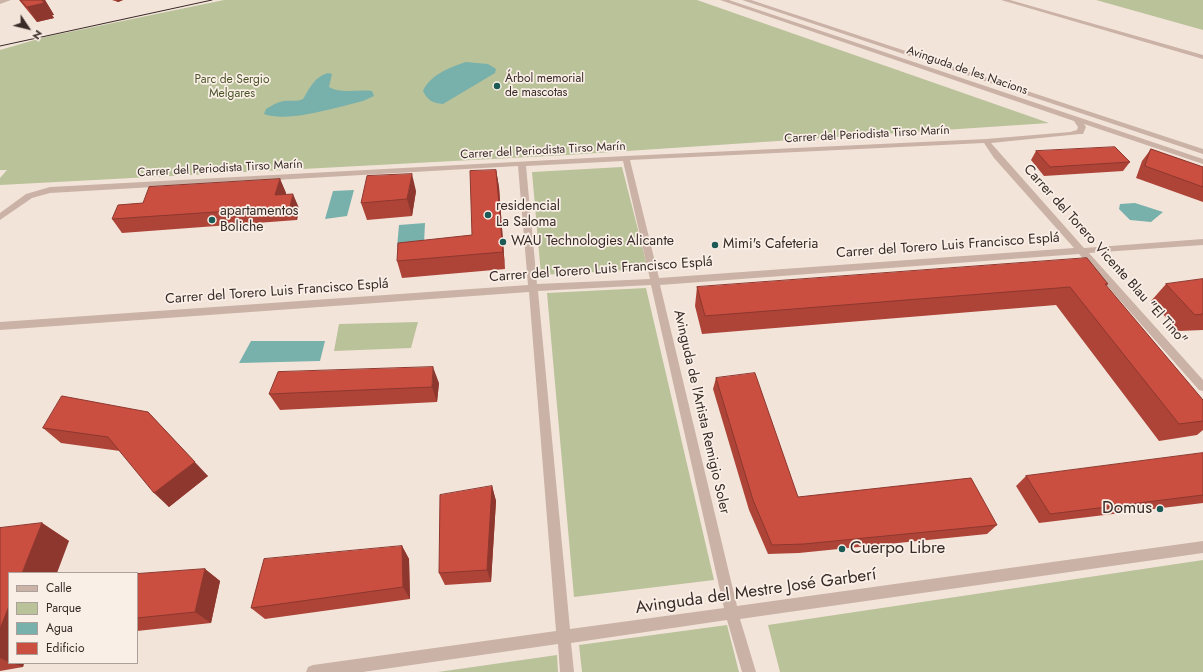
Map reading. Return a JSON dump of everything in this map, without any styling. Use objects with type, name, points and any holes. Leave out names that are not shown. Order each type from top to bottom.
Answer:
[{"type":"street","points":[[0,2],[8,0]]},
{"type":"street","name":"Avinguda de les Nacions","points":[[724,0],[1203,162]]},
{"type":"street","name":"Avinguda de les Nacions","points":[[746,0],[1203,152]]},
{"type":"street","points":[[1004,0],[1203,57]]},
{"type":"street","name":"Carrer del Periodista Tirso Marín","points":[[0,217],[29,196],[50,190],[522,165],[626,158],[986,141],[1080,132],[1082,127],[1076,119]]},
{"type":"street","name":"Carrer del Torero Vicente Blau \"El Tino\"","points":[[986,141],[1203,387]]},
{"type":"street","name":"Avinguda de l'Artista Remigio Soler","points":[[626,158],[732,613],[749,672]]},
{"type":"street","points":[[522,165],[567,672]]},
{"type":"street","name":"Carrer del Torero Luis Francisco Esplá","points":[[0,326],[1203,242]]},
{"type":"street","name":"Avinguda del Mestre José Garberí","points":[[313,672],[564,638],[1203,547]]},
{"type":"green space","name":"Parc de Sergio Melgares","points":[[224,0],[697,0],[1049,123],[567,155],[0,185],[0,178],[7,170],[0,170],[0,50],[45,37]]},
{"type":"green space","points":[[1096,0],[1203,0],[1203,30]]},
{"type":"green space","points":[[622,167],[648,269],[541,275],[532,172]]},
{"type":"green space","points":[[646,288],[714,580],[574,597],[547,293]]},
{"type":"green space","points":[[418,322],[411,348],[334,351],[339,324]]},
{"type":"green space","points":[[1203,560],[1203,672],[780,672],[768,625]]},
{"type":"green space","points":[[727,625],[739,672],[582,672],[579,645]]},
{"type":"green space","points":[[557,655],[558,672],[438,672]]},
{"type":"water","points":[[466,62],[488,64],[496,69],[495,73],[443,104],[434,102],[427,97],[423,91],[430,80],[447,69]]},
{"type":"water","points":[[328,73],[332,74],[329,87],[344,91],[372,91],[374,96],[363,101],[313,113],[286,117],[264,114],[266,109],[279,102],[303,99],[316,80]]},
{"type":"water","points":[[354,190],[347,216],[325,219],[333,191]]},
{"type":"water","points":[[1135,203],[1163,212],[1151,222],[1130,220],[1119,209],[1120,204]]},
{"type":"water","points":[[425,223],[424,244],[397,247],[399,225]]},
{"type":"water","points":[[251,341],[325,341],[320,361],[239,363]]},
{"type":"building","points":[[21,0],[42,0],[44,3],[27,7]]},
{"type":"building","points":[[1115,147],[1130,162],[1050,167],[1036,151]]},
{"type":"building","points":[[1151,149],[1203,167],[1203,187],[1145,166]]},
{"type":"building","points":[[496,170],[503,252],[397,261],[398,243],[472,235],[470,171]]},
{"type":"building","points":[[412,174],[407,199],[361,203],[367,176]]},
{"type":"building","points":[[280,179],[275,195],[293,194],[290,207],[112,219],[118,205],[143,203],[149,187]]},
{"type":"building","points":[[1087,258],[1108,284],[1105,284],[1203,400],[1203,421],[1179,424],[1070,287],[705,316],[697,287]]},
{"type":"building","points":[[1203,279],[1203,314],[1195,315],[1166,284]]},
{"type":"building","points":[[433,367],[432,387],[269,394],[278,372]]},
{"type":"building","points":[[755,373],[798,497],[971,478],[997,525],[804,544],[772,545],[753,500],[716,378]]},
{"type":"building","points":[[62,396],[148,412],[195,462],[154,493],[108,437],[43,428]]},
{"type":"building","points":[[1203,453],[1203,495],[1050,514],[1026,476]]},
{"type":"building","points":[[492,486],[487,570],[439,573],[440,495]]},
{"type":"building","points":[[42,523],[22,572],[8,572],[8,609],[0,629],[0,528]]},
{"type":"building","points":[[402,546],[403,587],[251,608],[264,559]]},
{"type":"building","points":[[205,569],[195,612],[138,618],[138,574]]},
{"type":"tram line","points":[[0,46],[212,0]]},
{"type":"place","name":"Árbol memorial de mascotas","points":[[497,86]]},
{"type":"place","name":"residencial La Saloma","points":[[488,215]]},
{"type":"place","name":"apartamentos Boliche","points":[[212,220]]},
{"type":"place","name":"WAU Technologies Alicante","points":[[503,242]]},
{"type":"place","name":"Mimi's Cafeteria","points":[[715,245]]},
{"type":"place","name":"Domus","points":[[1160,509]]},
{"type":"place","name":"Cuerpo Libre","points":[[842,549]]}]
